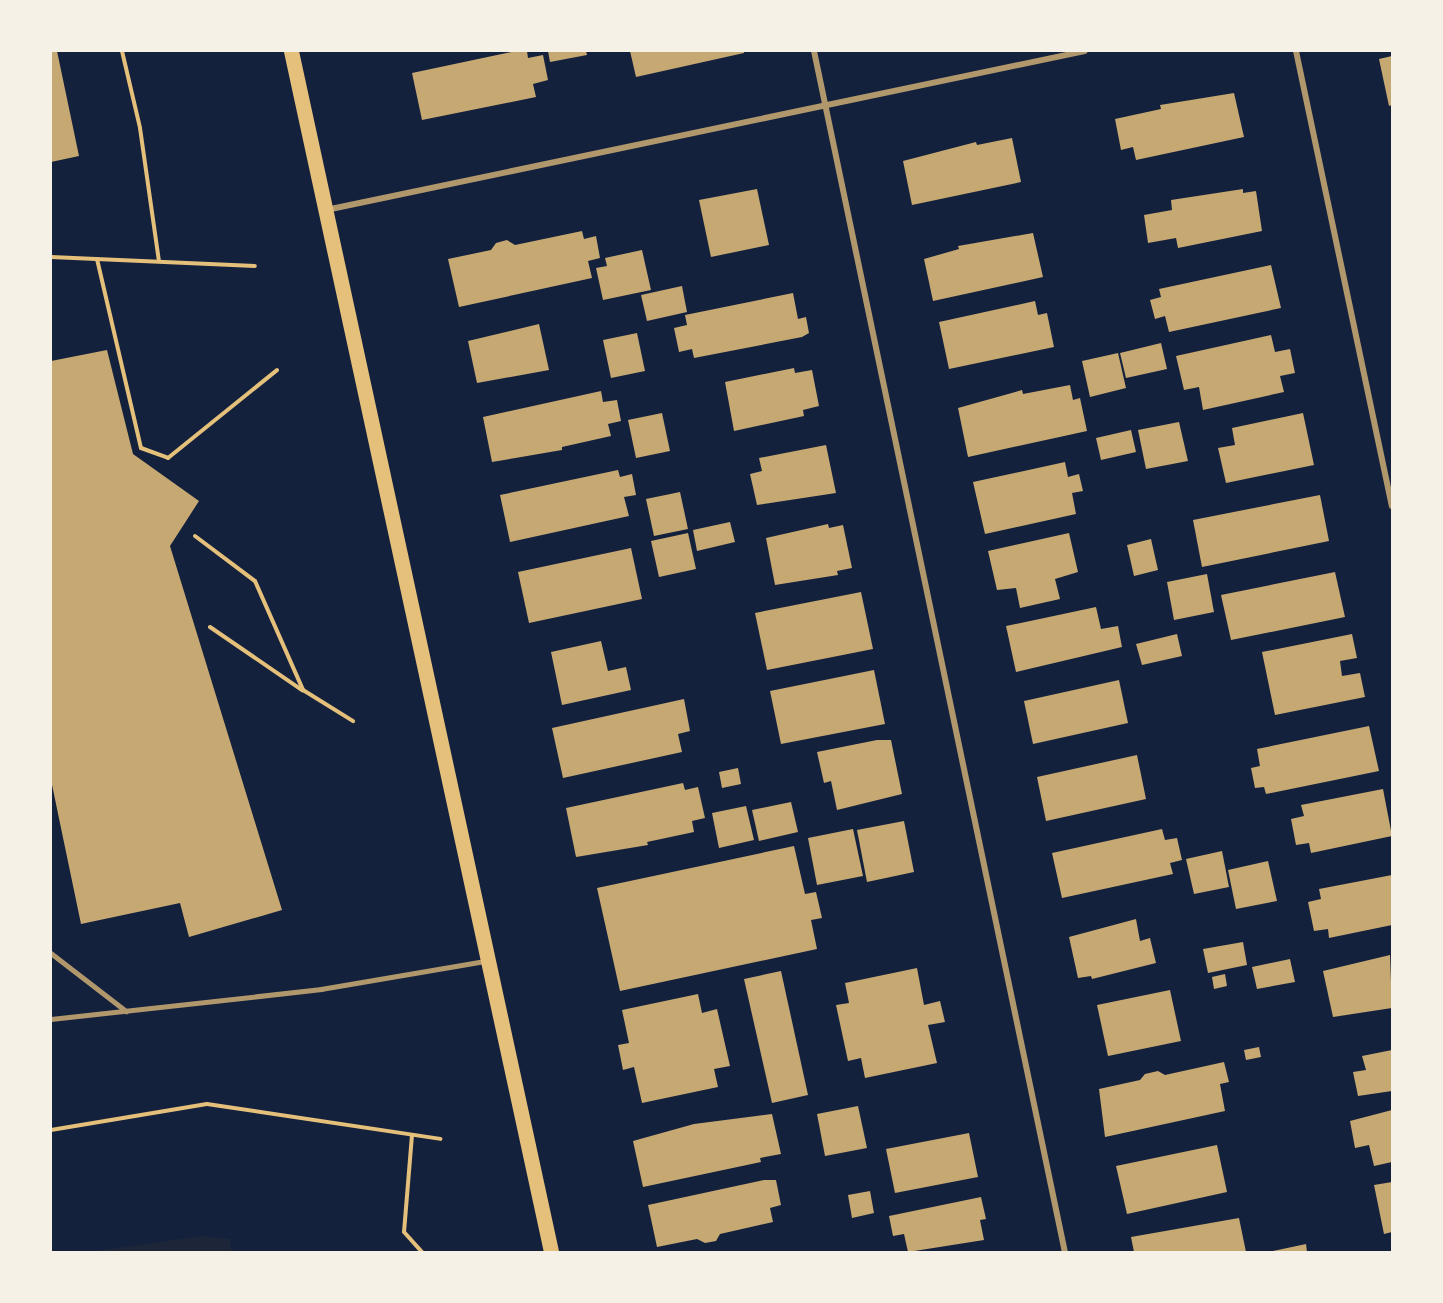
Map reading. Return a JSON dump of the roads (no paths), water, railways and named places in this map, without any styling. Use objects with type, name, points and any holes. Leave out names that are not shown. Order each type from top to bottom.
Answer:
[{"type":"main road","points":[[291,51],[551,1252]]},
{"type":"street","points":[[814,51],[1065,1252]]},
{"type":"street","points":[[326,210],[1085,51]]},
{"type":"street","points":[[1296,51],[1392,506]]},
{"type":"lane","points":[[51,953],[126,1011]]},
{"type":"lane","points":[[51,1019],[321,989],[488,961]]}]
